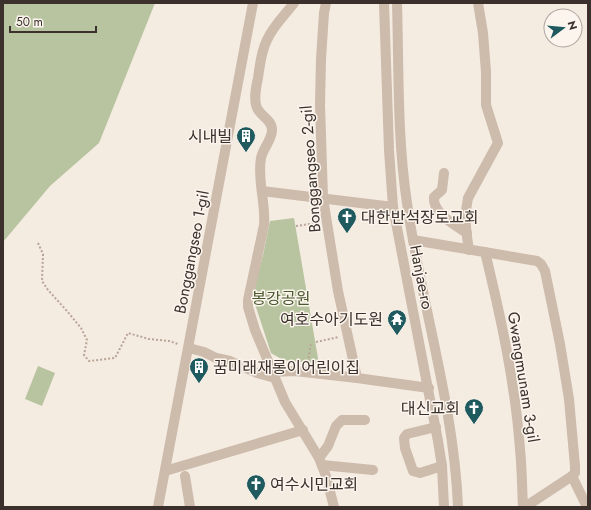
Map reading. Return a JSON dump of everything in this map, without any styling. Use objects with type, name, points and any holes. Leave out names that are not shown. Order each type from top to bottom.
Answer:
[{"type":"street","name":"Bonggangseo 1-gil","points":[[158,507],[252,3]]},
{"type":"street","points":[[294,3],[278,22],[266,40],[255,93],[256,106],[271,124],[272,130],[271,136],[261,158],[262,191],[265,207],[264,225],[248,300],[248,307],[255,330],[285,402],[320,461],[334,507]]},
{"type":"street","name":"Bonggangseo 2-gil","points":[[326,3],[321,59],[320,106],[323,198],[338,291],[357,378]]},
{"type":"street","name":"Hanjae-ro","points":[[384,3],[389,150],[393,207],[436,427],[442,466],[444,507]]},
{"type":"street","name":"Hanjae-ro","points":[[397,3],[399,96],[406,202],[451,435],[458,507]]},
{"type":"street","points":[[470,250],[466,233],[465,217],[468,198],[498,143],[486,104],[484,45],[478,3]]},
{"type":"street","points":[[444,173],[442,190],[434,197],[434,202],[439,212],[466,233]]},
{"type":"street","points":[[262,191],[393,207]]},
{"type":"street","points":[[413,240],[537,261],[541,264],[545,271],[560,344],[569,399],[576,459],[574,473],[572,476],[587,507]]},
{"type":"street","name":"Gwangmunam 3-gil","points":[[485,252],[502,324],[509,365],[520,449],[524,507],[572,476]]},
{"type":"street","points":[[188,348],[204,352],[216,358],[230,361],[257,373],[274,375],[306,372],[429,388]]},
{"type":"street","points":[[320,461],[336,426],[342,420],[365,420]]},
{"type":"street","points":[[436,427],[407,434],[404,438],[404,445],[413,471],[420,473],[442,466]]},
{"type":"street","points":[[165,471],[303,430]]},
{"type":"street","points":[[320,461],[373,470]]},
{"type":"street","points":[[185,476],[190,507]]},
{"type":"path","points":[[296,226],[326,221]]},
{"type":"path","points":[[38,243],[43,254],[42,281],[81,328],[87,340],[84,355],[89,361],[115,358],[128,333],[149,339],[169,341]]},
{"type":"path","points":[[316,342],[348,335]]},
{"type":"path","points":[[306,372],[310,343]]},
{"type":"green space","points":[[3,3],[155,3],[99,143],[50,186],[3,242]]},
{"type":"green space","name":"봉강공원","points":[[294,218],[319,364],[283,360],[271,353],[254,301],[253,293],[270,221]]},
{"type":"green space","points":[[38,366],[55,373],[42,406],[25,399]]},
{"type":"place","name":"시내빌","points":[[246,153]]},
{"type":"place","name":"대한반석장로교회","points":[[347,234]]},
{"type":"place","name":"여호수아기도원","points":[[397,336]]},
{"type":"place","name":"꿈미래재롱이어린이집","points":[[199,384]]},
{"type":"place","name":"대신교회","points":[[474,425]]},
{"type":"place","name":"여수시민교회","points":[[256,501]]}]
